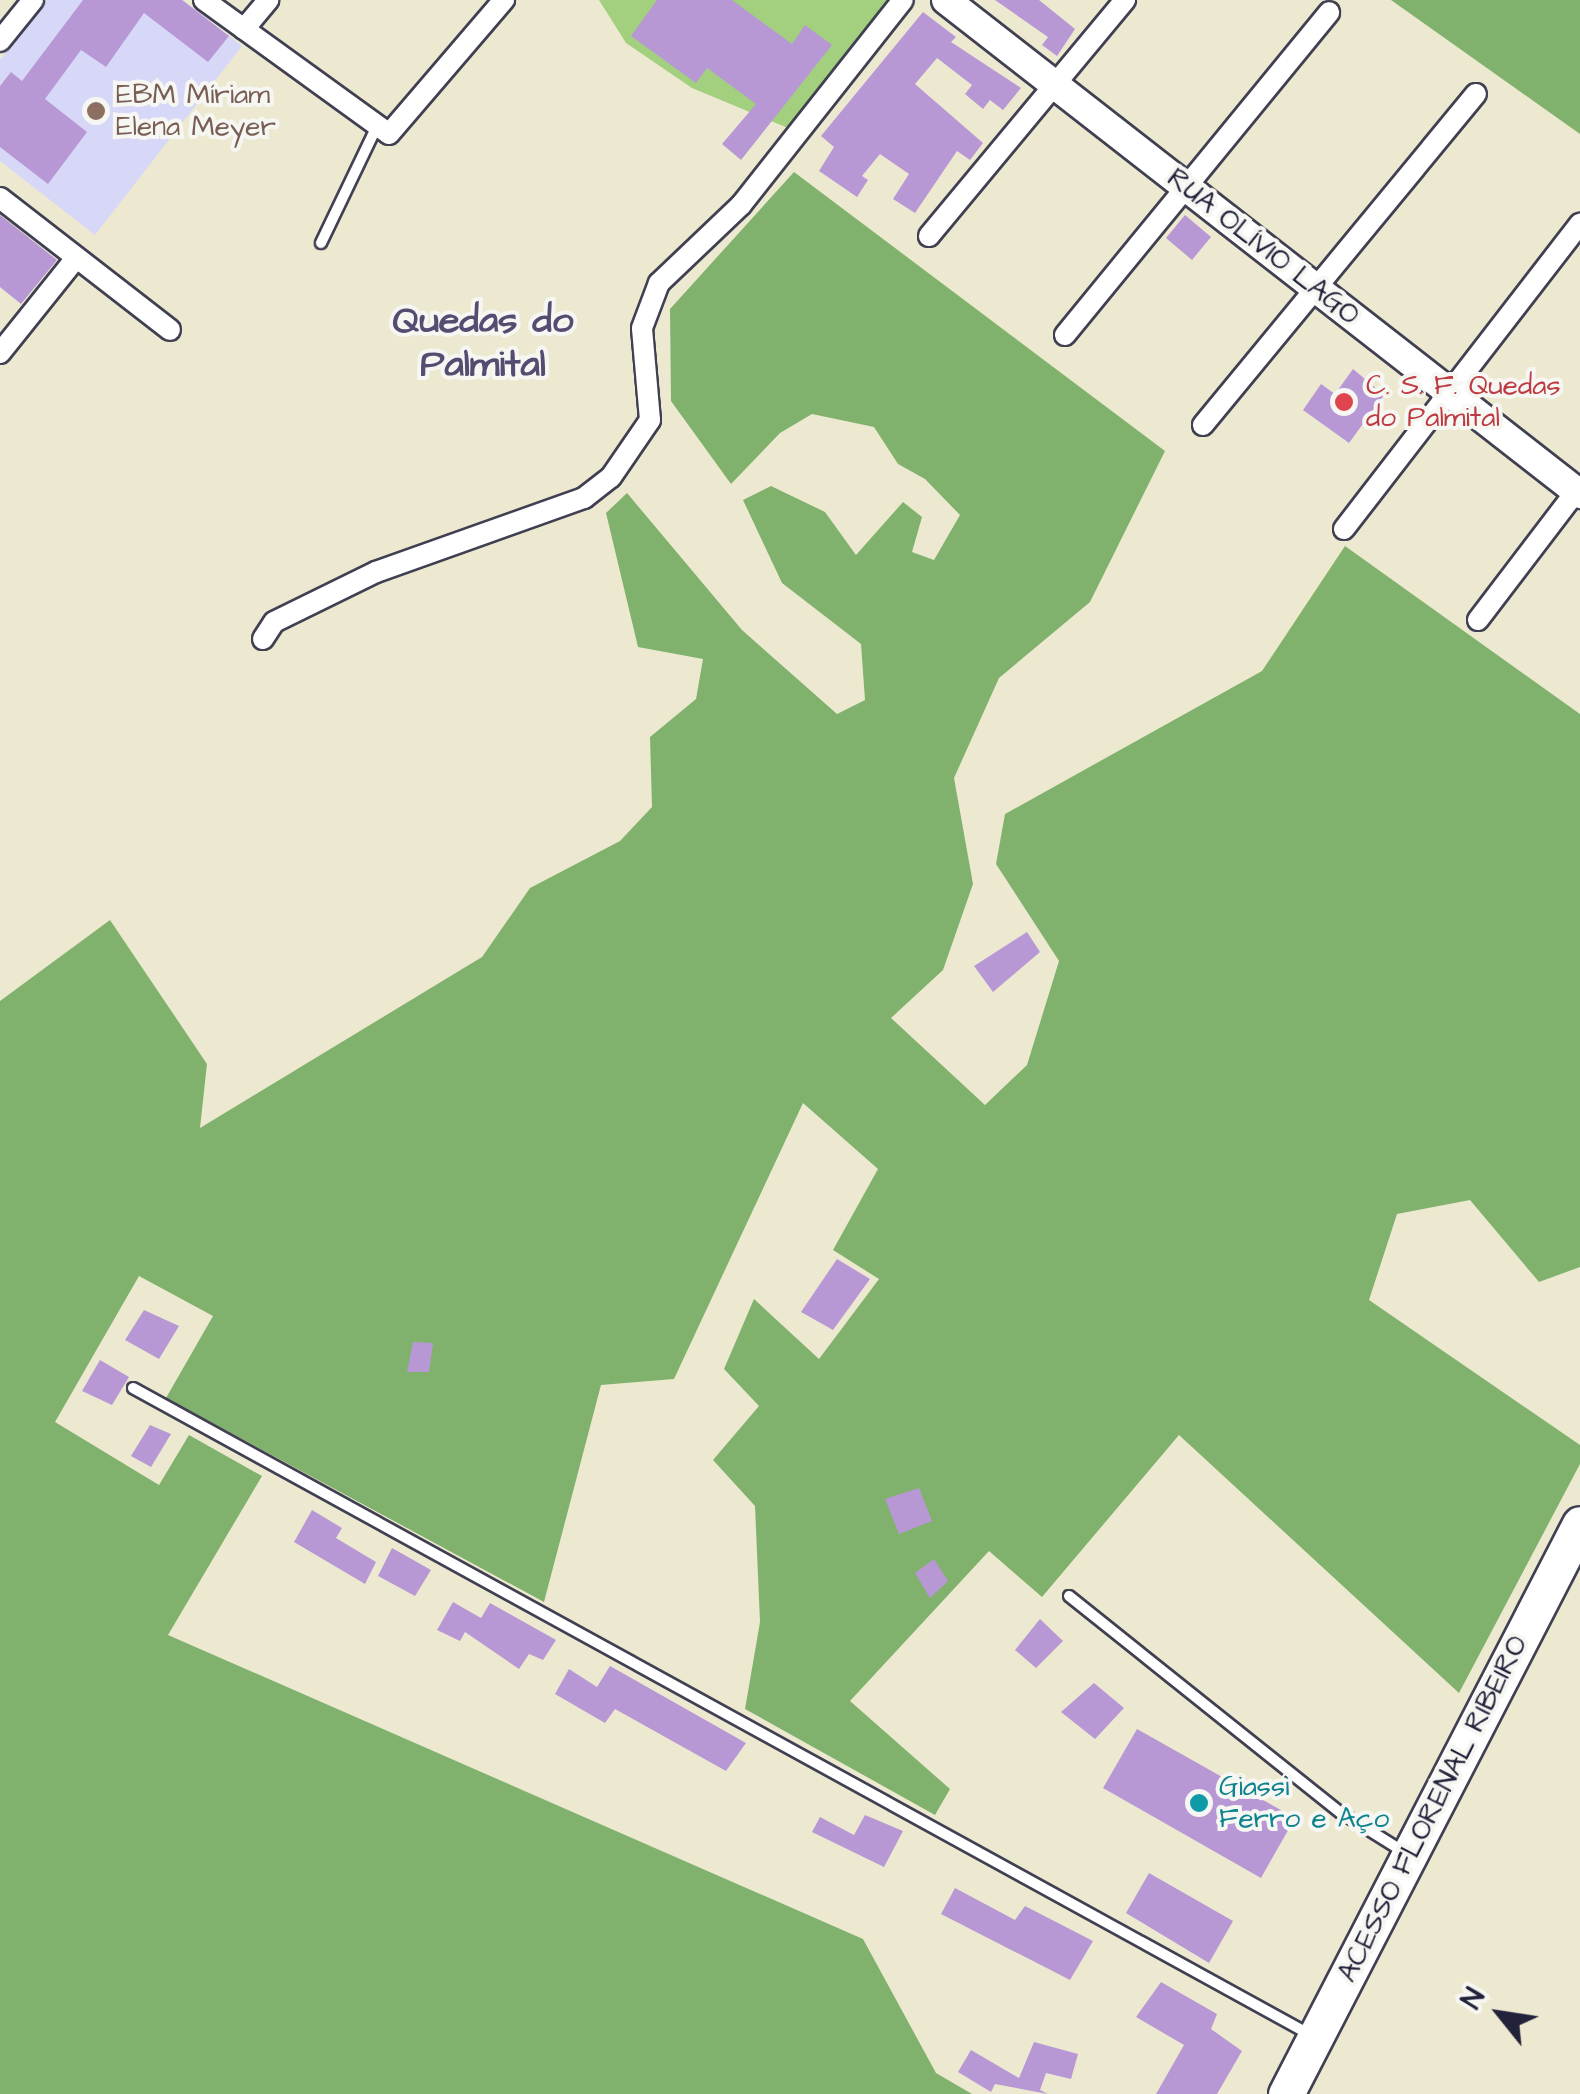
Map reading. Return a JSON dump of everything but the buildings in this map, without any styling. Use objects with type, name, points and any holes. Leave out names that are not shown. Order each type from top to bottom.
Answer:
[{"type":"highway","name":"ACESSO FLORENAL RIBEIRO","points":[[1286,2094],[1580,1524]]},
{"type":"street","points":[[0,41],[33,0]]},
{"type":"street","points":[[204,0],[379,130],[396,130],[504,0]]},
{"type":"street","points":[[244,29],[268,0]]},
{"type":"street","points":[[263,639],[274,622],[376,572],[584,498],[612,477],[650,420],[642,328],[659,283],[741,205],[903,0]]},
{"type":"street","name":"RUA OLÍVIO LAGO","points":[[946,0],[1579,491]]},
{"type":"street","points":[[929,236],[1125,0]]},
{"type":"street","points":[[1065,336],[1329,12]]},
{"type":"street","points":[[1203,425],[1476,94]]},
{"type":"street","points":[[0,198],[170,330]]},
{"type":"street","points":[[1344,529],[1580,224]]},
{"type":"street","points":[[0,353],[76,258]]},
{"type":"street","points":[[1478,620],[1579,491]]},
{"type":"lane","points":[[321,243],[379,130]]},
{"type":"lane","points":[[133,1388],[1315,2037]]},
{"type":"lane","points":[[1069,1596],[1340,1812],[1410,1854]]},
{"type":"shaded area","name":"EBM Míriam Elena Meyer","points":[[47,0],[183,0],[242,46],[95,235],[0,161],[0,60]]},
{"type":"green space","points":[[599,0],[891,0],[788,128],[692,88],[626,43]]},
{"type":"green space","points":[[1391,0],[1580,0],[1580,134]]},
{"type":"green space","points":[[794,172],[1165,451],[1090,602],[999,678],[954,778],[973,884],[943,970],[891,1018],[985,1105],[1027,1065],[1059,961],[996,864],[1005,814],[1262,671],[1345,546],[1580,714],[1580,1267],[1539,1282],[1470,1200],[1397,1214],[1369,1300],[1580,1445],[1580,1464],[1459,1693],[1179,1435],[1042,1597],[989,1551],[850,1701],[950,1789],[935,1815],[745,1709],[760,1622],[755,1506],[713,1460],[759,1406],[724,1369],[754,1299],[819,1359],[879,1279],[833,1250],[878,1169],[803,1103],[674,1379],[601,1385],[544,1602],[166,1398],[213,1316],[139,1276],[55,1422],[159,1485],[189,1435],[262,1476],[168,1635],[863,1939],[936,2073],[972,2094],[0,2094],[0,1001],[110,920],[207,1064],[200,1128],[482,957],[530,888],[620,841],[652,807],[650,737],[696,699],[703,659],[638,647],[606,513],[627,493],[742,630],[837,714],[865,700],[861,644],[782,583],[743,500],[771,486],[825,512],[856,555],[903,502],[922,517],[912,552],[934,560],[960,515],[925,479],[898,464],[874,427],[812,414],[780,433],[731,484],[671,401],[670,309]]},
{"type":"place","name":"EBM Míriam Elena Meyer","points":[[96,111]]},
{"type":"place","name":"C. S. F. Quedas do Palmital","points":[[1344,402]]},
{"type":"place","name":"Giassi Ferro e Aço","points":[[1199,1803]]},
{"type":"district","name":"Quedas do Palmital","points":[[483,344]]}]
